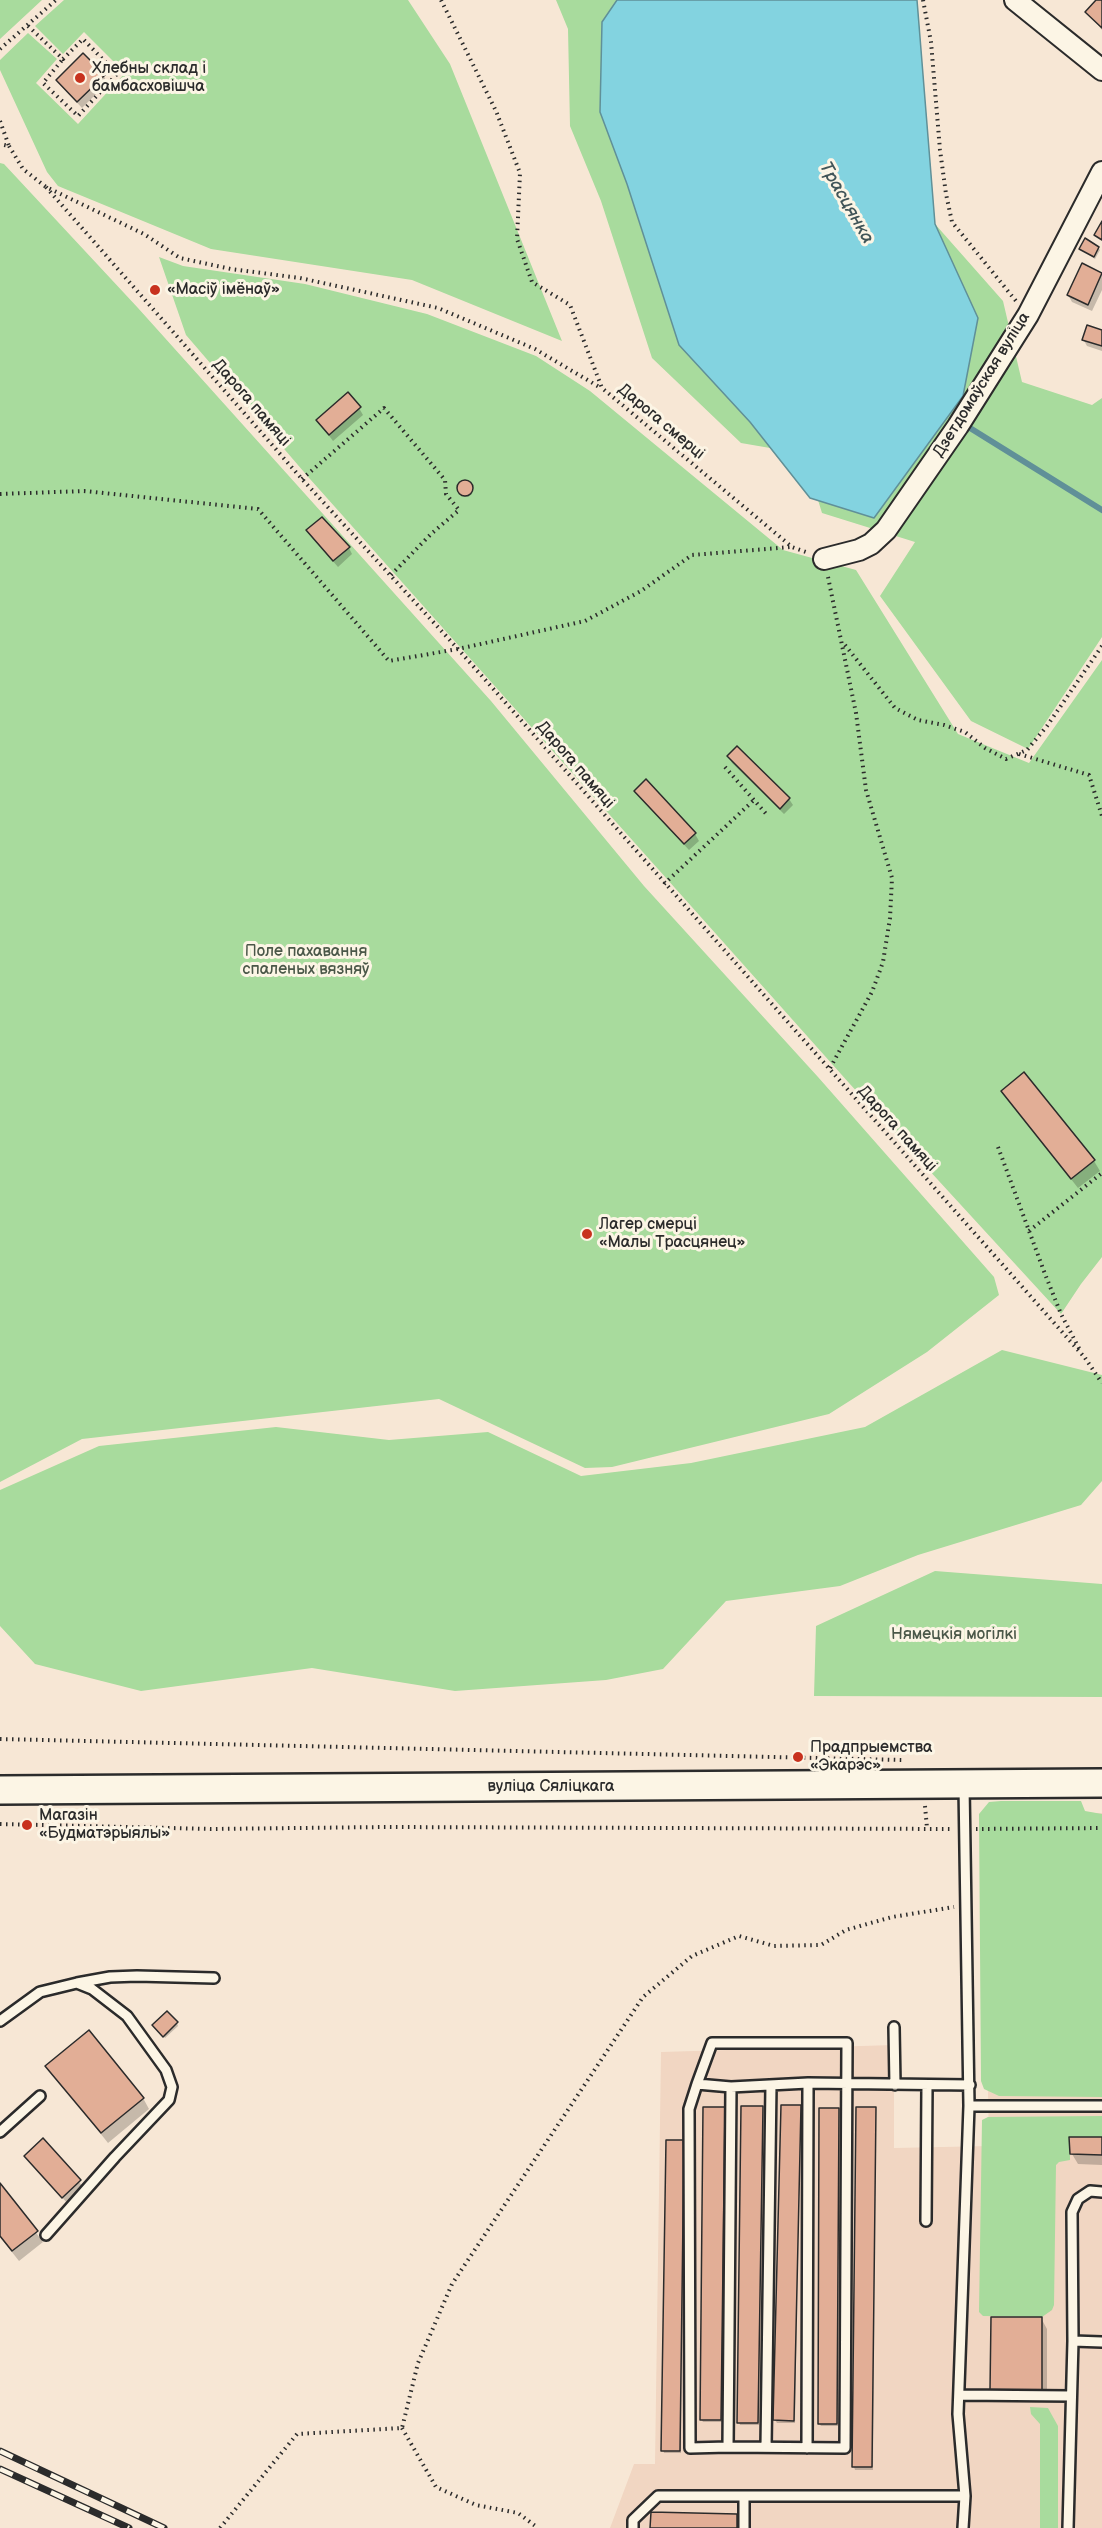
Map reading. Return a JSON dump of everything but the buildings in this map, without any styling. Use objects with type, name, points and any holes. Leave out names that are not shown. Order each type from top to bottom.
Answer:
[{"type":"main road","name":"вуліца Сяліцкага","points":[[0,1790],[964,1782],[1102,1783]]},
{"type":"street","points":[[1015,0],[1102,70]]},
{"type":"street","name":"Дзетдомаўская вуліца","points":[[824,559],[859,550],[871,544],[886,530],[958,426],[1028,315],[1102,172]]},
{"type":"lane","points":[[963,2528],[965,2496],[958,2414],[970,2085],[964,1782]]},
{"type":"lane","points":[[0,2021],[40,1992],[77,1983],[110,1977],[137,1976],[214,1978]]},
{"type":"lane","points":[[46,2235],[114,2157],[170,2100],[172,2087],[166,2070],[127,2016],[92,1989],[77,1983]]},
{"type":"lane","points":[[894,2027],[895,2085]]},
{"type":"lane","points":[[712,2043],[847,2043],[846,2085],[846,2448],[690,2448],[689,2109],[712,2043]]},
{"type":"lane","points":[[697,2084],[731,2087],[808,2083],[970,2085]]},
{"type":"lane","points":[[807,2448],[808,2083]]},
{"type":"lane","points":[[766,2447],[771,2085]]},
{"type":"lane","points":[[926,2221],[927,2085]]},
{"type":"lane","points":[[728,2447],[731,2087]]},
{"type":"lane","points":[[0,2132],[40,2096]]},
{"type":"lane","points":[[969,2106],[1102,2106]]},
{"type":"lane","points":[[1068,2528],[1073,2341],[1072,2212],[1078,2199],[1090,2191],[1102,2192]]},
{"type":"lane","points":[[1073,2341],[1102,2342]]},
{"type":"lane","points":[[959,2395],[1071,2396]]},
{"type":"lane","points":[[633,2528],[633,2520],[658,2496],[965,2496]]},
{"type":"lane","points":[[744,2496],[744,2528]]},
{"type":"path","points":[[0,50],[56,0]]},
{"type":"path","name":"Дарога смерці","points":[[441,0],[491,101],[520,173],[517,238],[532,282],[570,305],[602,388],[792,547],[824,559]]},
{"type":"path","points":[[923,0],[931,42],[941,161],[952,222],[1028,315]]},
{"type":"path","points":[[28,26],[63,59]]},
{"type":"path","points":[[83,39],[117,74],[78,116],[43,83],[63,59],[83,39]]},
{"type":"path","points":[[0,121],[9,146],[23,169],[46,187],[144,234],[180,258],[231,269],[300,278],[438,308],[535,349],[602,388]]},
{"type":"path","points":[[0,144],[9,146]]},
{"type":"path","name":"Дарога памяці","points":[[46,187],[302,479],[458,649],[1086,1359]]},
{"type":"path","points":[[302,479],[384,408],[445,480],[446,494],[459,510],[431,534],[390,576]]},
{"type":"path","points":[[0,494],[84,491],[258,509],[389,661],[458,649],[585,621],[641,591],[692,555],[792,547]]},
{"type":"path","points":[[824,559],[856,712],[866,789],[892,878],[890,918],[883,962],[872,992],[829,1070]]},
{"type":"path","points":[[842,642],[896,708],[918,720],[944,724],[965,732],[985,748],[1006,759],[1027,750],[1047,726],[1102,646]]},
{"type":"path","points":[[1018,754],[1089,775],[1102,816]]},
{"type":"path","points":[[725,767],[768,816]]},
{"type":"path","points":[[664,884],[754,800]]},
{"type":"path","points":[[998,1147],[1061,1314],[1102,1383]]},
{"type":"path","points":[[1029,1231],[1102,1173]]},
{"type":"path","points":[[0,1739],[904,1760]]},
{"type":"path","points":[[0,1824],[211,1829],[386,1827],[1102,1828]]},
{"type":"path","points":[[537,2528],[518,2513],[476,2505],[436,2487],[402,2428],[418,2363],[453,2284],[643,1997],[692,1956],[739,1936],[774,1946],[821,1945],[846,1930],[892,1917],[966,1905]]},
{"type":"path","points":[[220,2528],[297,2434],[402,2428]]},
{"type":"shaded area","points":[[983,1812],[1102,1813],[1102,2528],[610,2528],[634,2464],[655,2464],[661,2052],[894,2045],[894,2148],[989,2146]]},
{"type":"green space","points":[[0,0],[42,0],[0,39]]},
{"type":"green space","points":[[64,0],[408,0],[450,64],[562,341],[412,280],[211,249],[58,186],[47,172],[0,70],[0,60],[28,33],[57,59],[36,83],[78,124],[125,73],[84,32],[63,54],[35,26]]},
{"type":"green space","points":[[556,0],[917,0],[935,224],[1003,301],[1022,382],[1092,405],[1102,398],[1102,637],[1028,749],[971,721],[880,596],[915,542],[822,513],[818,500],[810,498],[770,448],[741,443],[652,358],[601,201],[570,126],[568,29]]},
{"type":"green space","name":"Поле пахавання спаленых вязняў","points":[[0,163],[4,164],[138,308],[491,701],[644,886],[818,1077],[994,1277],[999,1295],[927,1352],[829,1414],[612,1467],[585,1468],[439,1399],[82,1439],[0,1482]]},
{"type":"green space","points":[[159,257],[183,266],[305,284],[427,314],[536,356],[590,391],[783,550],[856,570],[958,734],[1029,763],[1102,660],[1102,1257],[1061,1314],[849,1083],[310,479],[186,335]]},
{"type":"green space","points":[[1002,1350],[1102,1375],[1102,1481],[1081,1505],[918,1555],[840,1586],[726,1601],[663,1669],[606,1680],[455,1691],[312,1668],[141,1691],[35,1664],[0,1626],[0,1490],[99,1446],[276,1427],[389,1440],[488,1432],[581,1476],[691,1463],[865,1427]]},
{"type":"green space","name":"Нямецкія могілкі","points":[[935,1571],[1102,1584],[1102,1697],[814,1696],[816,1626]]},
{"type":"green space","points":[[1081,1801],[1085,1811],[1102,1814],[1102,2097],[999,2096],[984,2089],[981,2081],[979,1814],[989,1802]]},
{"type":"green space","points":[[1102,2116],[1102,2137],[1070,2137],[1070,2160],[1059,2162],[1056,2165],[1054,2305],[1052,2310],[1042,2317],[983,2316],[979,2312],[982,2120],[988,2117]]},
{"type":"green space","points":[[1030,2407],[1048,2408],[1058,2426],[1058,2528],[1040,2528],[1040,2424],[1031,2414]]},
{"type":"water","points":[[617,0],[917,0],[935,224],[978,318],[963,396],[874,518],[810,498],[750,422],[679,345],[627,184],[600,112],[602,22]]},
{"type":"waterway","name":"Трасцянка","points":[[970,428],[1102,510]]},
{"type":"railway","points":[[0,2451],[164,2528]]},
{"type":"railway","points":[[0,2469],[129,2528]]},
{"type":"place","name":"Хлебны склад і бамбасховішча","points":[[80,78]]},
{"type":"place","name":"«Масіў імёнаў»","points":[[155,290]]},
{"type":"place","name":"Лагер смерці «Малы Трасцянец»","points":[[587,1234]]},
{"type":"place","name":"Прадпрыемства «Экарэс»","points":[[798,1757]]},
{"type":"place","name":"Магазін «Будматэрыялы»","points":[[27,1825]]}]
